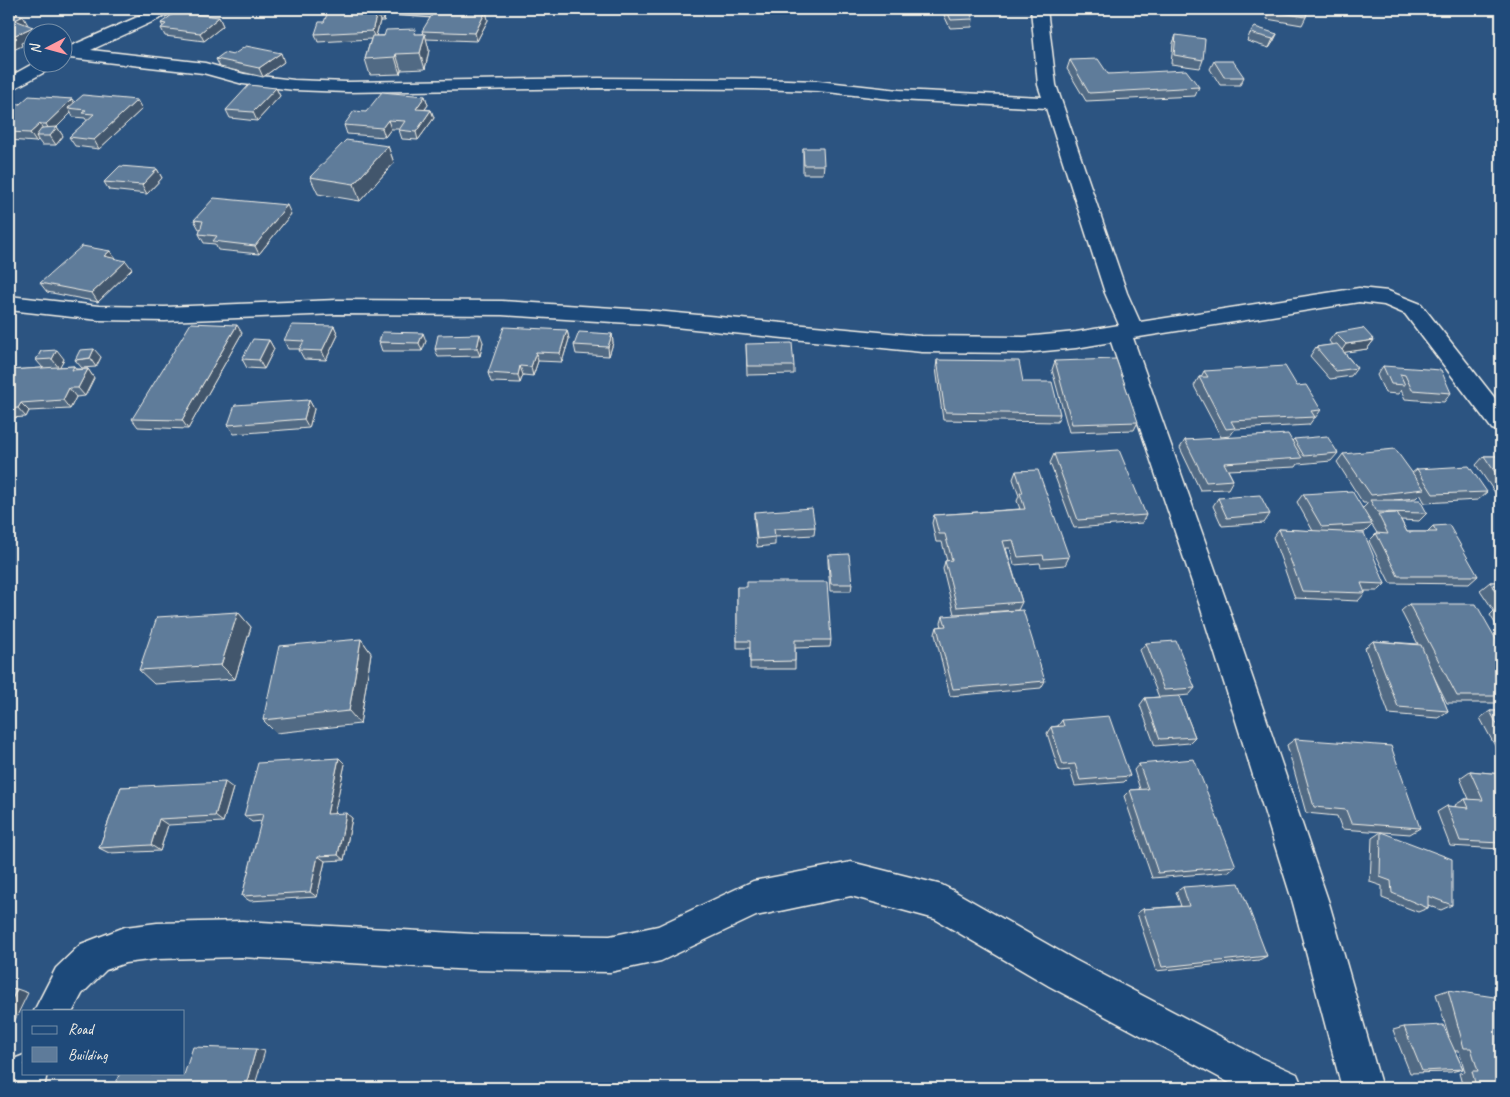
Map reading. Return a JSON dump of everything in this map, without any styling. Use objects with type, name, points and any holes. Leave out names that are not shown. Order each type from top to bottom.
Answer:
[{"type":"street","points":[[72,52],[154,17],[168,9]]},
{"type":"street","points":[[388,9],[433,12]]},
{"type":"street","points":[[1039,9],[1046,85],[1116,293],[1126,332],[1311,903],[1362,1088]]},
{"type":"street","points":[[72,56],[205,68],[243,79],[294,85],[347,87],[599,83],[754,84],[818,86],[899,95],[1052,103]]},
{"type":"street","points":[[9,84],[31,72]]},
{"type":"street","points":[[9,303],[99,313],[183,313],[337,307],[502,308],[645,317],[922,344],[1024,345],[1126,332],[1214,316],[1359,295],[1388,298],[1413,309],[1501,423]]},
{"type":"street","points":[[54,1010],[69,981],[94,957],[125,945],[157,941],[242,939],[473,952],[610,954],[661,943],[753,899],[851,879],[942,903],[1071,978],[1247,1072],[1283,1088]]},
{"type":"street","points":[[24,1088],[28,1074]]},
{"type":"building","points":[[329,9],[382,9],[381,13],[377,13],[372,31],[315,34],[319,22],[324,22]]},
{"type":"building","points":[[946,9],[968,9],[973,19],[951,20]]},
{"type":"building","points":[[1271,9],[1308,9],[1306,17],[1270,11]]},
{"type":"building","points":[[435,10],[486,11],[475,33],[422,31]]},
{"type":"building","points":[[9,11],[23,16],[15,20],[22,23],[22,32],[13,36],[17,38],[9,42]]},
{"type":"building","points":[[176,12],[219,17],[200,33],[161,28],[166,24],[161,23]]},
{"type":"building","points":[[1255,27],[1277,34],[1273,39],[1250,33]]},
{"type":"building","points":[[415,29],[414,34],[425,34],[420,53],[396,54],[395,57],[365,59],[372,36],[384,36],[386,30]]},
{"type":"building","points":[[1176,35],[1205,39],[1203,60],[1174,55]]},
{"type":"building","points":[[246,46],[281,53],[259,68],[216,59],[224,53],[233,55]]},
{"type":"building","points":[[1098,59],[1108,74],[1186,70],[1199,87],[1089,93],[1070,60]]},
{"type":"building","points":[[1214,61],[1233,61],[1244,77],[1224,77]]},
{"type":"building","points":[[249,85],[276,88],[253,112],[226,110]]},
{"type":"building","points":[[382,92],[425,96],[416,109],[431,110],[416,132],[399,130],[405,121],[388,120],[382,128],[344,125],[354,111],[366,112]]},
{"type":"building","points":[[83,95],[137,100],[94,140],[69,137],[94,114],[82,113],[86,110],[68,108]]},
{"type":"building","points":[[29,96],[72,99],[46,124],[40,124],[30,133],[9,132],[9,108],[13,104],[20,104]]},
{"type":"building","points":[[57,127],[50,136],[36,136],[42,128]]},
{"type":"building","points":[[346,140],[388,146],[354,184],[310,177]]},
{"type":"building","points":[[803,148],[823,148],[824,165],[804,165]]},
{"type":"building","points":[[120,166],[157,169],[142,185],[104,182]]},
{"type":"building","points":[[214,198],[287,205],[255,246],[213,241],[217,236],[199,234],[203,221],[194,220]]},
{"type":"building","points":[[82,246],[110,251],[104,256],[126,261],[92,293],[40,283]]},
{"type":"building","points":[[191,323],[237,325],[182,420],[132,419]]},
{"type":"building","points":[[292,325],[334,326],[322,351],[299,350],[304,341],[284,340]]},
{"type":"building","points":[[504,327],[567,330],[560,353],[536,352],[531,367],[520,366],[518,375],[488,373]]},
{"type":"building","points":[[1363,328],[1374,340],[1346,344],[1335,333]]},
{"type":"building","points":[[382,332],[423,333],[419,343],[379,342]]},
{"type":"building","points":[[579,332],[612,334],[608,347],[574,345]]},
{"type":"building","points":[[480,334],[477,348],[435,349],[438,335]]},
{"type":"building","points":[[253,339],[269,340],[259,360],[242,359]]},
{"type":"building","points":[[792,343],[794,366],[747,366],[746,344]]},
{"type":"building","points":[[1337,344],[1357,368],[1336,371],[1316,347]]},
{"type":"building","points":[[94,349],[90,358],[75,360],[80,350]]},
{"type":"building","points":[[57,350],[52,359],[36,360],[41,351]]},
{"type":"building","points":[[1116,359],[1138,422],[1072,424],[1055,361]]},
{"type":"building","points":[[937,360],[1019,361],[1023,382],[1052,382],[1060,414],[945,412]]},
{"type":"building","points":[[74,366],[72,370],[88,369],[78,388],[69,388],[63,400],[21,403],[18,408],[9,409],[9,370]]},
{"type":"building","points":[[1285,366],[1297,386],[1306,385],[1321,410],[1311,411],[1315,417],[1231,421],[1235,428],[1226,429],[1199,377],[1208,377],[1204,371]]},
{"type":"building","points":[[1383,366],[1441,370],[1451,393],[1412,390],[1405,375],[1400,374],[1405,385],[1391,384]]},
{"type":"building","points":[[309,400],[304,419],[228,425],[235,405]]},
{"type":"building","points":[[1288,434],[1302,458],[1224,463],[1233,480],[1206,482],[1185,440]]},
{"type":"building","points":[[1327,436],[1338,453],[1304,456],[1294,439]]},
{"type":"building","points":[[1395,449],[1424,489],[1371,495],[1343,454]]},
{"type":"building","points":[[1119,450],[1146,515],[1078,520],[1054,454]]},
{"type":"building","points":[[1484,456],[1501,456],[1501,481]]},
{"type":"building","points":[[1469,466],[1487,492],[1433,494],[1417,469]]},
{"type":"building","points":[[1038,470],[1069,557],[1044,559],[1043,555],[1018,557],[1013,540],[1003,541],[1022,602],[957,607],[945,561],[952,560],[945,534],[939,534],[934,515],[1025,509],[1020,493],[1023,493],[1016,471]]},
{"type":"building","points":[[1352,491],[1372,524],[1322,527],[1303,494]]},
{"type":"building","points":[[1260,495],[1270,514],[1227,518],[1218,498]]},
{"type":"building","points":[[1370,500],[1420,500],[1427,513],[1377,512]]},
{"type":"building","points":[[812,508],[815,527],[774,529],[775,537],[757,539],[754,512]]},
{"type":"building","points":[[1397,513],[1407,532],[1437,532],[1433,526],[1449,525],[1478,576],[1398,576],[1376,533],[1388,534],[1378,514]]},
{"type":"building","points":[[1279,529],[1364,533],[1385,584],[1361,583],[1365,593],[1302,591]]},
{"type":"building","points":[[849,554],[852,584],[831,584],[828,555]]},
{"type":"building","points":[[747,582],[827,582],[831,640],[795,640],[795,661],[750,662],[750,641],[737,641],[737,587],[747,587]]},
{"type":"building","points":[[1490,582],[1501,582],[1501,601]]},
{"type":"building","points":[[1409,604],[1476,604],[1501,648],[1501,696],[1457,696]]},
{"type":"building","points":[[1023,610],[1045,681],[953,689],[937,627],[946,626],[943,616]]},
{"type":"building","points":[[238,612],[221,665],[139,670],[157,617]]},
{"type":"building","points":[[361,639],[349,711],[263,720],[279,646]]},
{"type":"building","points":[[1176,641],[1195,688],[1164,690],[1146,643]]},
{"type":"building","points":[[1373,641],[1421,645],[1448,711],[1398,707]]},
{"type":"building","points":[[1179,696],[1195,737],[1160,739],[1145,698]]},
{"type":"building","points":[[1490,711],[1501,711],[1501,732]]},
{"type":"building","points":[[1109,716],[1130,776],[1080,780],[1075,764],[1063,765],[1051,727],[1064,726],[1062,720]]},
{"type":"building","points":[[1295,739],[1391,746],[1420,828],[1351,823],[1346,810],[1314,807]]},
{"type":"building","points":[[339,758],[327,814],[346,813],[338,855],[318,856],[310,892],[242,896],[263,814],[244,816],[258,763]]},
{"type":"building","points":[[1194,759],[1236,866],[1158,873],[1130,790],[1148,789],[1139,764]]},
{"type":"building","points":[[1470,771],[1501,774],[1501,843],[1460,841],[1447,806],[1469,808],[1465,799],[1483,800]]},
{"type":"building","points":[[225,782],[215,816],[159,819],[151,845],[99,848],[121,787]]},
{"type":"building","points":[[1381,832],[1452,859],[1452,905],[1428,896],[1428,908],[1392,893],[1391,881],[1380,877]]},
{"type":"building","points":[[1239,883],[1267,956],[1162,967],[1143,909],[1189,906],[1183,887]]},
{"type":"building","points":[[9,988],[17,989],[9,1005]]},
{"type":"building","points":[[1448,990],[1501,998],[1501,1088],[1476,1087],[1472,1071],[1478,1071],[1471,1048],[1464,1048]]},
{"type":"building","points":[[1443,1025],[1463,1069],[1422,1071],[1404,1027]]},
{"type":"building","points":[[193,1047],[256,1049],[245,1088],[114,1088],[120,1074],[184,1075]]}]
